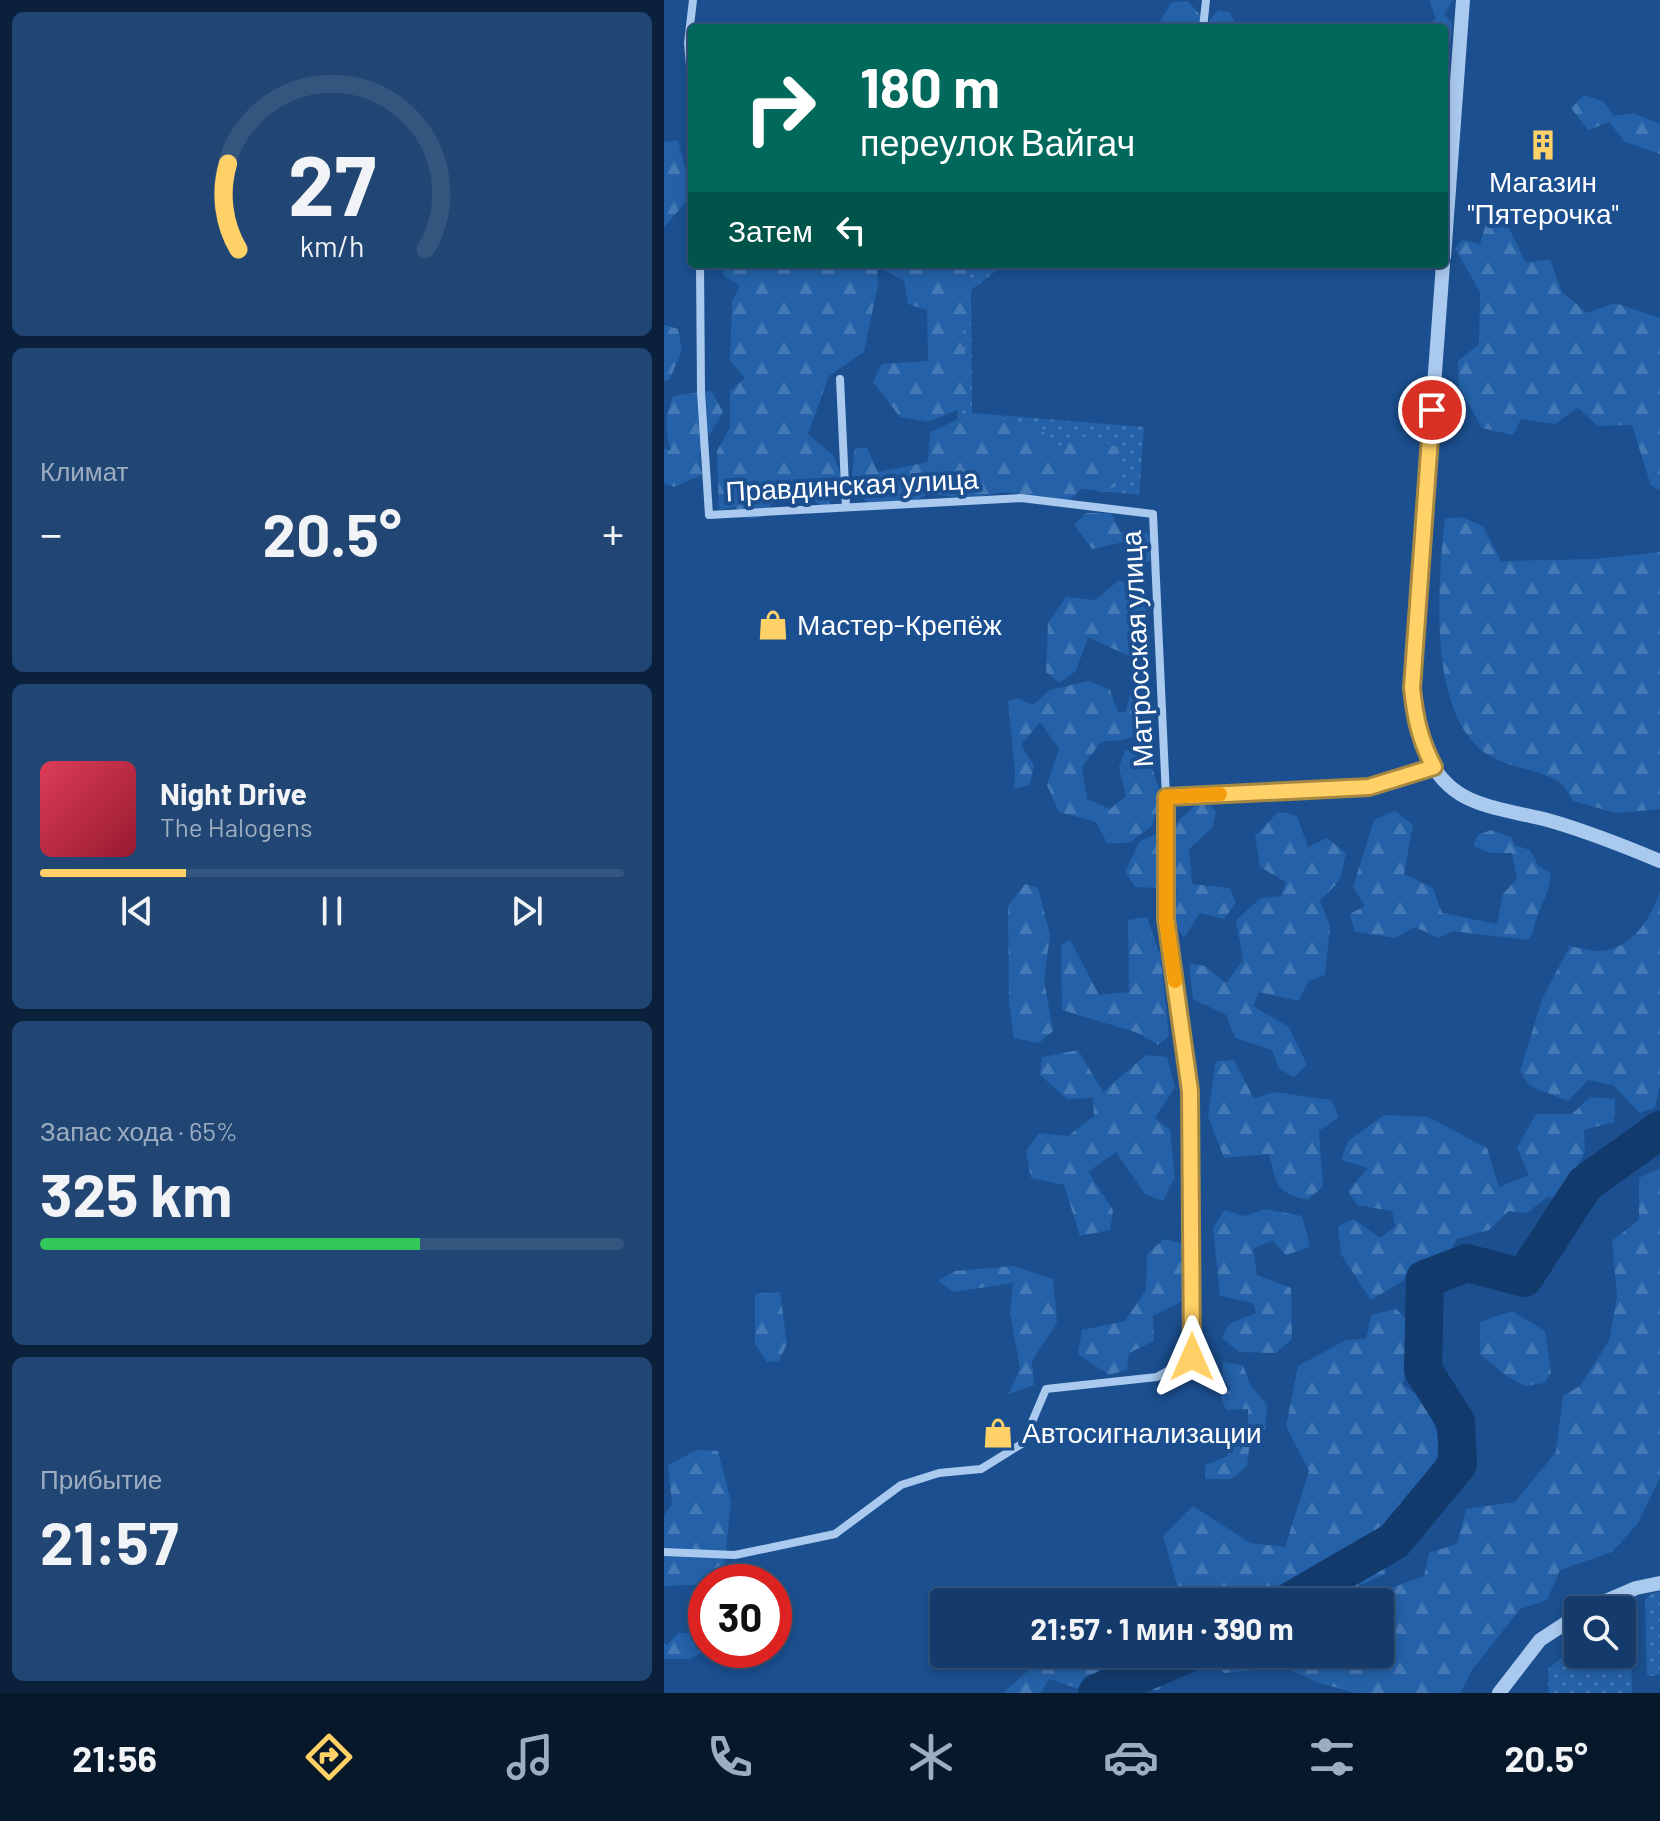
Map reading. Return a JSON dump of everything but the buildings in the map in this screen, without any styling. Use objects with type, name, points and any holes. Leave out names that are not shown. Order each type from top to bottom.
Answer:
[{"type":"street","points":[[690,24],[693,0]]},
{"type":"street","points":[[1203,24],[1206,0]]},
{"type":"street","points":[[1448,203],[1463,0]]},
{"type":"street","name":"Правдинская улица","points":[[700,268],[701,392],[709,515],[1021,498],[1153,514]]},
{"type":"street","points":[[1443,268],[1412,688],[1423,748],[1452,789],[1474,801],[1584,831],[1660,861]]},
{"type":"street","points":[[840,379],[846,507]]},
{"type":"street","name":"Матросская улица","points":[[664,1552],[735,1555],[835,1534],[901,1485],[939,1473],[981,1469],[1023,1443],[1046,1389],[1157,1377],[1192,1357],[1190,1091],[1166,919],[1166,797],[1153,514]]},
{"type":"street","points":[[1166,797],[1369,787],[1434,767]]},
{"type":"street","points":[[1617,1596],[1660,1583]]},
{"type":"street","points":[[1499,1693],[1540,1640],[1564,1624]]},
{"type":"green space","points":[[1429,0],[1453,0],[1444,14],[1452,24],[1448,63],[1448,24],[1428,24],[1436,19]]},
{"type":"green space","points":[[1188,1],[1207,23],[1218,10],[1230,13],[1235,24],[1158,24],[1172,2]]},
{"type":"green space","points":[[1584,95],[1603,101],[1614,116],[1633,113],[1660,124],[1660,154],[1625,142],[1609,122],[1588,130],[1571,108]]},
{"type":"green space","points":[[678,140],[688,179],[688,200],[664,227],[664,142]]},
{"type":"green space","points":[[1502,214],[1526,263],[1550,259],[1562,292],[1587,313],[1615,303],[1660,318],[1660,490],[1651,486],[1632,425],[1598,426],[1578,408],[1555,424],[1521,419],[1513,435],[1482,428],[1459,387],[1458,361],[1479,344],[1480,292],[1455,248],[1463,240],[1480,244],[1488,216]]},
{"type":"green space","points":[[723,268],[877,268],[878,284],[864,352],[829,376],[808,434],[834,456],[842,479],[826,511],[789,479],[763,517],[746,519],[735,507],[719,510],[717,451],[730,428],[730,391],[745,378],[730,361],[732,301],[740,286],[723,275]]},
{"type":"green space","points":[[881,268],[970,268],[971,290],[963,331],[969,405],[928,422],[900,417],[873,382],[882,364],[928,361],[927,310],[908,304],[904,281]]},
{"type":"green space","points":[[957,268],[1000,268],[971,290],[972,413],[1144,427],[1139,495],[1023,482],[958,484]]},
{"type":"green space","points":[[664,325],[678,329],[682,350],[670,379],[664,381]]},
{"type":"green space","points":[[711,391],[723,412],[699,453],[702,475],[674,487],[664,483],[664,449],[671,450],[666,429],[667,416],[673,396]]},
{"type":"green space","points":[[972,413],[1005,419],[1044,432],[1051,450],[1089,435],[1119,448],[1119,484],[1103,493],[1084,486],[1070,500],[1004,492],[965,499],[929,493],[901,509],[868,503],[851,485],[855,448],[867,448],[878,472],[928,462],[930,432]]},
{"type":"green space","points":[[1086,513],[1111,513],[1121,532],[1140,528],[1151,536],[1150,561],[1134,564],[1124,542],[1092,549],[1074,525]]},
{"type":"green space","points":[[1461,517],[1483,526],[1501,561],[1596,559],[1660,552],[1660,809],[1616,813],[1573,801],[1559,782],[1490,756],[1469,737],[1455,712],[1446,681],[1439,612],[1445,519]]},
{"type":"green space","points":[[1119,580],[1145,594],[1149,646],[1131,657],[1088,637],[1076,671],[1059,683],[1046,672],[1048,623],[1066,597],[1095,600]]},
{"type":"green space","points":[[1089,681],[1110,690],[1118,712],[1126,712],[1132,687],[1147,685],[1153,711],[1145,733],[1123,740],[1101,742],[1082,767],[1087,799],[1110,809],[1126,796],[1119,767],[1125,750],[1147,753],[1161,794],[1152,826],[1129,843],[1107,843],[1096,822],[1059,812],[1047,785],[1059,749],[1040,722],[1021,745],[1034,765],[1030,785],[1014,789],[1008,701],[1017,698],[1033,705],[1050,690]]},
{"type":"green space","points":[[1204,797],[1216,812],[1212,828],[1189,849],[1192,884],[1230,888],[1236,903],[1224,919],[1200,913],[1184,938],[1172,920],[1177,889],[1135,887],[1125,872],[1139,842],[1173,826]]},
{"type":"green space","points":[[1395,811],[1413,825],[1404,874],[1433,888],[1442,913],[1497,924],[1503,894],[1517,879],[1512,853],[1490,853],[1473,846],[1478,835],[1491,830],[1511,837],[1515,845],[1530,850],[1539,867],[1551,873],[1528,940],[1452,931],[1439,938],[1415,927],[1395,938],[1355,932],[1350,914],[1365,906],[1353,887],[1374,820]]},
{"type":"green space","points":[[1278,812],[1297,816],[1308,847],[1327,838],[1346,853],[1340,880],[1320,901],[1330,926],[1325,975],[1309,981],[1298,1001],[1259,992],[1253,1006],[1289,1027],[1307,1065],[1294,1077],[1279,1069],[1272,1050],[1235,1038],[1226,1015],[1193,999],[1189,963],[1205,966],[1226,983],[1243,960],[1236,920],[1261,898],[1281,896],[1286,882],[1260,867],[1255,836]]},
{"type":"green space","points":[[1025,884],[1038,888],[1050,935],[1044,980],[1053,1031],[1039,1043],[1014,1038],[1009,1001],[1008,906]]},
{"type":"green space","points":[[1660,890],[1660,1084],[1655,1108],[1640,1113],[1613,1085],[1588,1080],[1568,1101],[1530,1086],[1520,1071],[1543,997],[1570,946],[1603,951],[1627,942],[1648,918]]},
{"type":"green space","points":[[1147,917],[1161,958],[1169,1036],[1158,1045],[1138,1033],[1062,1010],[1061,945],[1070,940],[1099,995],[1129,992],[1128,920]]},
{"type":"green space","points":[[1078,1050],[1103,1092],[1146,1055],[1167,1057],[1175,1087],[1155,1118],[1170,1130],[1175,1177],[1163,1201],[1145,1194],[1116,1152],[1088,1172],[1113,1210],[1110,1230],[1080,1236],[1064,1185],[1031,1178],[1026,1151],[1039,1133],[1068,1136],[1094,1116],[1093,1098],[1067,1099],[1040,1075],[1042,1057]]},
{"type":"green space","points":[[1234,1060],[1254,1099],[1274,1092],[1331,1100],[1339,1117],[1319,1131],[1323,1187],[1307,1200],[1283,1190],[1269,1154],[1224,1158],[1208,1116],[1216,1061]]},
{"type":"green space","points":[[1590,1097],[1615,1099],[1614,1122],[1584,1130],[1585,1152],[1560,1198],[1547,1197],[1527,1213],[1509,1211],[1489,1230],[1456,1239],[1450,1253],[1411,1264],[1403,1281],[1371,1300],[1341,1254],[1338,1226],[1354,1219],[1380,1238],[1395,1226],[1392,1211],[1357,1205],[1348,1191],[1368,1168],[1341,1160],[1348,1141],[1384,1115],[1428,1117],[1487,1148],[1499,1187],[1529,1175],[1517,1148],[1536,1114],[1572,1114]]},
{"type":"green space","points":[[1660,1168],[1660,1478],[1638,1523],[1612,1552],[1560,1570],[1547,1600],[1520,1609],[1472,1670],[1460,1693],[1356,1693],[1319,1683],[1287,1668],[1394,1668],[1394,1588],[1391,1588],[1424,1576],[1429,1553],[1457,1544],[1466,1509],[1515,1502],[1556,1452],[1563,1396],[1580,1386],[1609,1341],[1617,1297],[1612,1241],[1639,1220],[1639,1178]]},
{"type":"green space","points":[[1265,1209],[1302,1216],[1310,1247],[1286,1255],[1272,1240],[1253,1249],[1257,1275],[1291,1288],[1292,1339],[1276,1353],[1239,1352],[1222,1338],[1229,1324],[1256,1313],[1253,1303],[1220,1296],[1213,1228],[1224,1210],[1245,1216]]},
{"type":"green space","points":[[1164,1239],[1182,1244],[1184,1300],[1153,1316],[1154,1341],[1129,1353],[1127,1370],[1109,1375],[1078,1354],[1082,1330],[1125,1321],[1146,1290],[1147,1254]]},
{"type":"green space","points":[[1013,1266],[1053,1279],[1057,1323],[1032,1361],[1034,1385],[1009,1394],[1020,1368],[1010,1312],[1013,1283],[953,1292],[938,1281],[955,1271]]},
{"type":"green space","points":[[780,1292],[787,1344],[779,1361],[767,1362],[755,1344],[755,1294]]},
{"type":"green space","points":[[1396,1309],[1413,1326],[1403,1385],[1427,1402],[1440,1443],[1430,1484],[1416,1495],[1414,1530],[1388,1553],[1385,1574],[1354,1588],[1178,1588],[1163,1536],[1193,1506],[1250,1543],[1285,1547],[1309,1471],[1286,1426],[1298,1366],[1346,1340],[1366,1339],[1371,1315]]},
{"type":"green space","points":[[1512,1311],[1545,1331],[1551,1373],[1544,1383],[1525,1386],[1505,1375],[1480,1354],[1480,1322]]},
{"type":"green space","points":[[1223,1362],[1243,1365],[1250,1385],[1267,1405],[1265,1429],[1250,1440],[1247,1466],[1232,1479],[1205,1479],[1205,1465],[1228,1456],[1229,1432],[1248,1424],[1248,1409],[1226,1410],[1221,1396],[1231,1389],[1222,1378]]},
{"type":"green space","points":[[697,1450],[718,1451],[731,1502],[724,1564],[688,1564],[688,1585],[664,1586],[664,1515],[672,1504],[668,1465]]},
{"type":"green space","points":[[1660,1591],[1660,1675],[1647,1676],[1645,1600],[1652,1593]]},
{"type":"green space","points":[[678,1633],[688,1634],[688,1659],[664,1659],[664,1643],[667,1645]]},
{"type":"green space","points":[[1564,1656],[1564,1668],[1631,1668],[1632,1693],[1549,1693],[1548,1669]]},
{"type":"green space","points":[[1031,1668],[1190,1668],[1167,1672],[1166,1682],[1158,1690],[1125,1691],[1114,1679],[1080,1689],[1049,1679],[1041,1693],[1003,1693]]},
{"type":"green space","points":[[1220,1668],[1266,1668],[1265,1669],[1224,1673]]},
{"type":"waterway","points":[[1313,1588],[1394,1541],[1458,1464],[1456,1422],[1423,1370],[1425,1279],[1467,1263],[1524,1278],[1585,1184],[1660,1130]]},
{"type":"waterway","points":[[1097,1693],[1155,1668]]},
{"type":"slow traffic","points":[[1175,981],[1166,919],[1166,797],[1220,794]]},
{"type":"place","name":"Магазин \"Пятерочка\"","points":[[1543,145]]},
{"type":"place","name":"Мастер-Крепёж","points":[[773,625]]},
{"type":"place","name":"Автосигнализации","points":[[998,1433]]},
{"type":"route","points":[[1192,1357],[1190,1091],[1166,919],[1166,797],[1369,787],[1434,767],[1423,748],[1412,688],[1432,410]]}]
